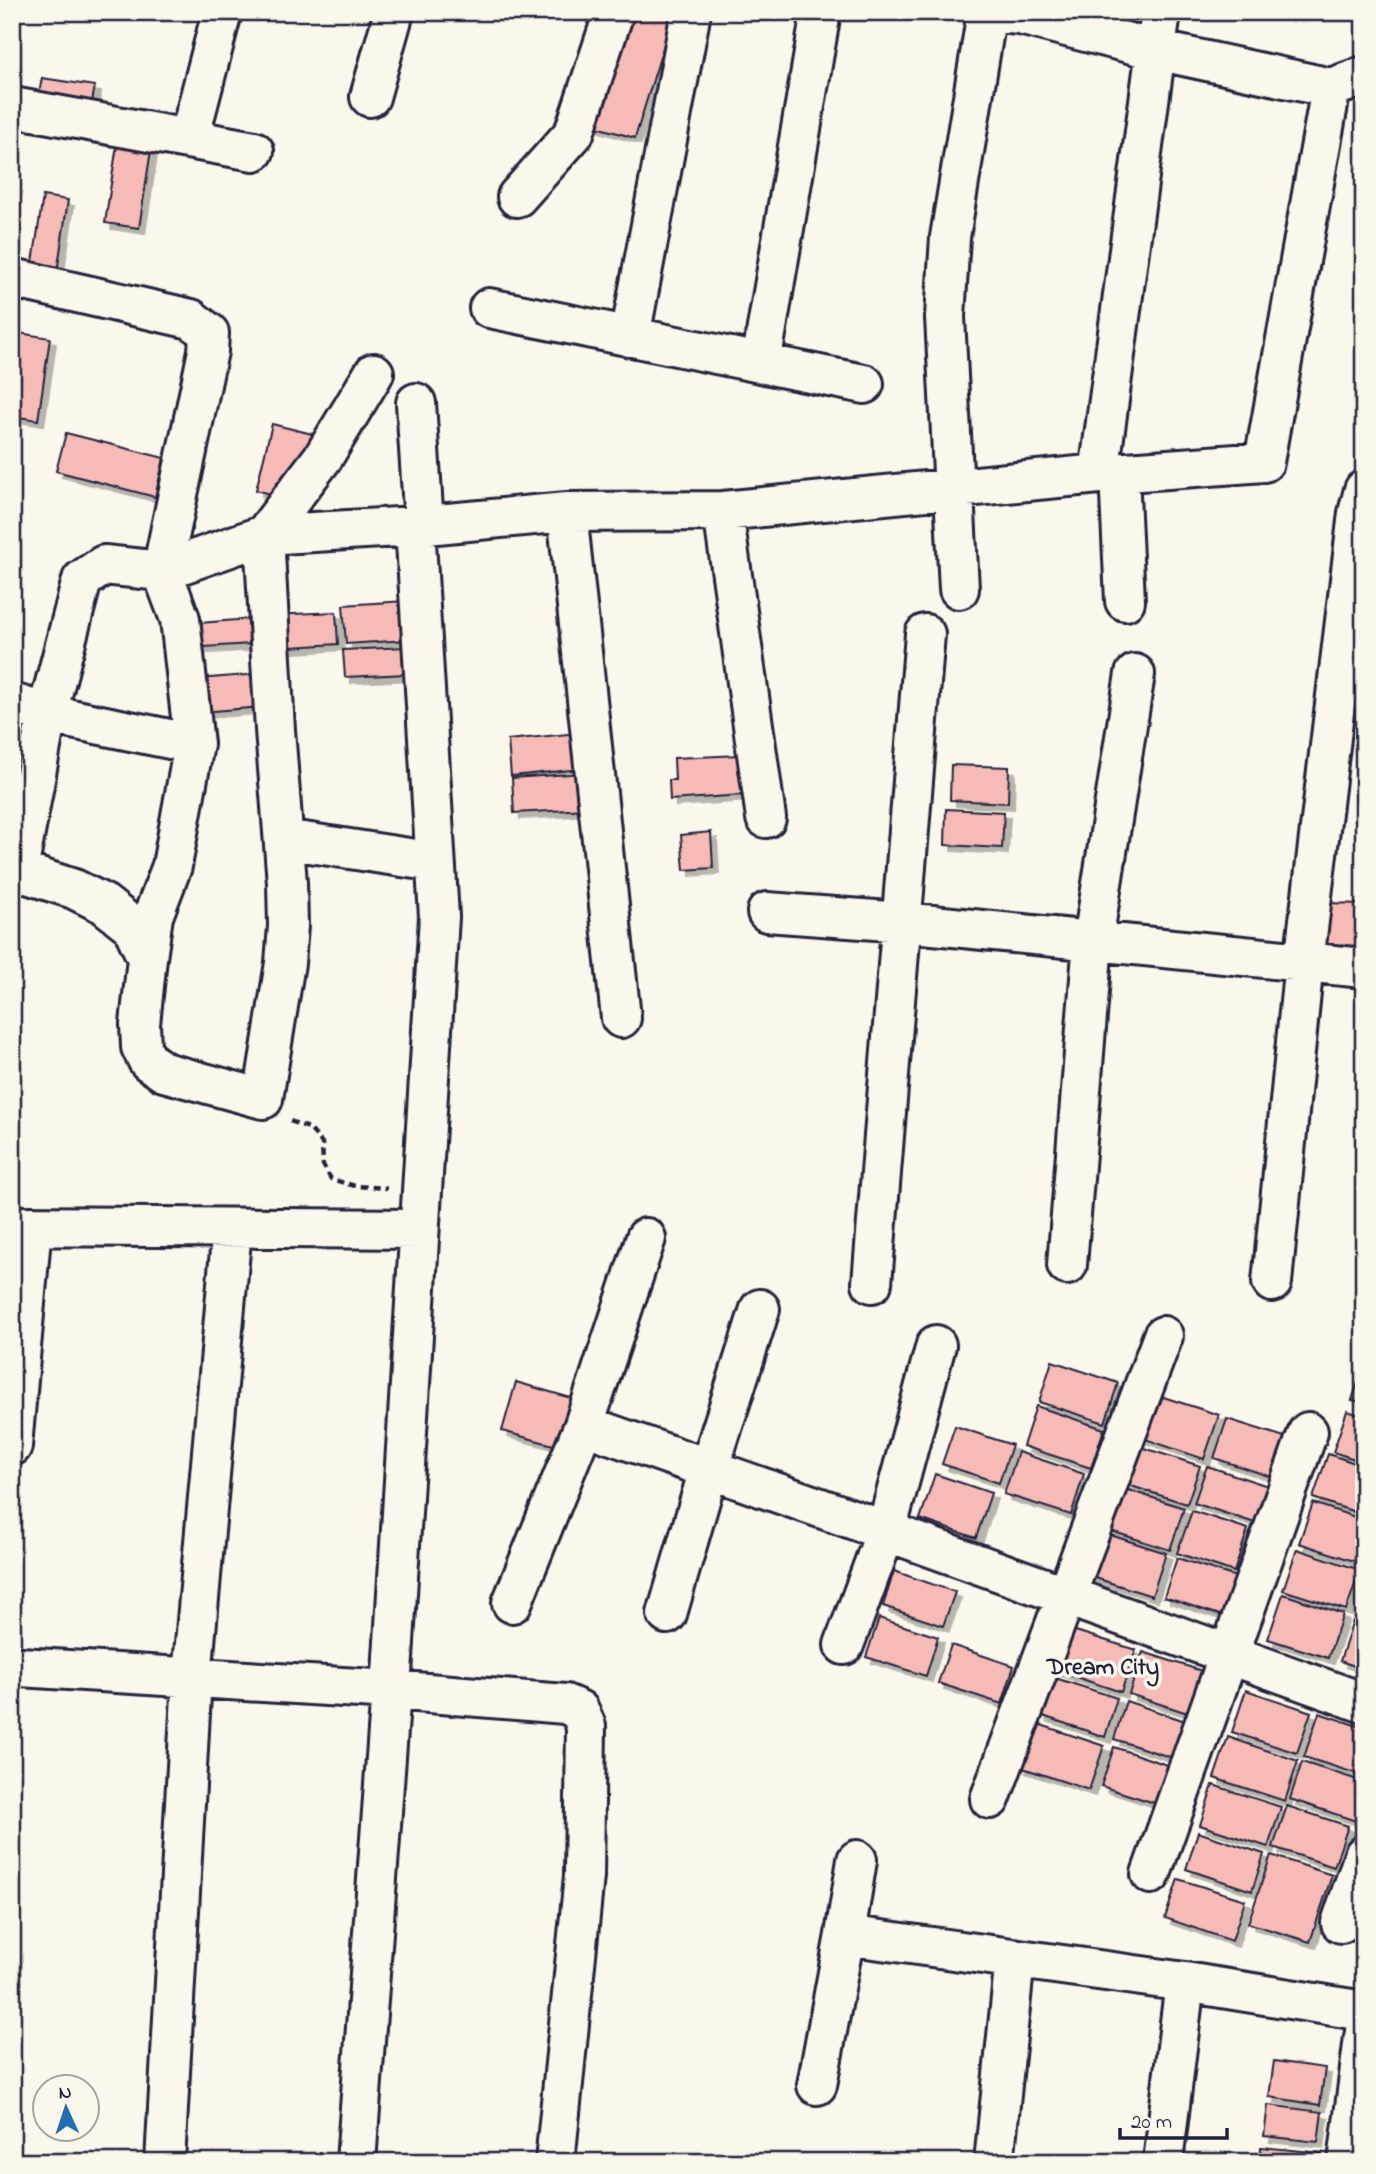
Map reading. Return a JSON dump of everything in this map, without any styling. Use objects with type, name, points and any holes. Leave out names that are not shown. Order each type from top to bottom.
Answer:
[{"type":"street","points":[[190,139],[222,12]]},
{"type":"street","points":[[370,97],[394,12]]},
{"type":"street","points":[[517,197],[574,133],[614,12]]},
{"type":"street","points":[[630,337],[691,12]]},
{"type":"street","points":[[761,363],[821,12]]},
{"type":"street","points":[[147,958],[132,926],[104,904],[74,889],[15,870],[30,708],[82,580],[104,565],[162,571],[264,535],[567,512],[723,511],[953,489],[1109,474],[1264,462],[1347,82],[1156,50],[1020,15],[987,12],[950,237],[945,317],[953,489],[959,589]]},
{"type":"street","points":[[1125,601],[1109,474],[1161,12]]},
{"type":"street","points":[[12,107],[254,151]]},
{"type":"street","points":[[12,278],[191,319],[209,333],[208,351],[162,571],[180,619],[194,744],[172,866],[153,916],[140,1024],[141,1047],[148,1061],[164,1072],[264,1099],[285,964],[288,926],[264,535],[324,456],[374,373]]},
{"type":"street","points":[[489,308],[864,384]]},
{"type":"street","points":[[356,2162],[391,1690],[439,917],[416,403]]},
{"type":"street","points":[[1272,1282],[1304,962],[1358,513],[1364,491]]},
{"type":"street","points":[[723,511],[766,818]]},
{"type":"street","points":[[567,512],[621,1018]]},
{"type":"street","points":[[872,1283],[925,634]]},
{"type":"street","points":[[1067,1265],[1093,940],[1135,674]]},
{"type":"street","points":[[30,708],[194,744]]},
{"type":"street","points":[[284,839],[435,862]]},
{"type":"street","points":[[767,912],[903,922],[1364,968]]},
{"type":"street","points":[[12,1446],[22,1226],[419,1229]]},
{"type":"street","points":[[165,2162],[192,1677],[232,1228]]},
{"type":"street","points":[[512,1603],[584,1425],[646,1238]]},
{"type":"street","points":[[667,1614],[709,1469],[760,1309]]},
{"type":"street","points":[[990,1798],[1163,1336]]},
{"type":"street","points":[[845,1645],[886,1531],[936,1345]]},
{"type":"street","points":[[584,1425],[1364,1703]]},
{"type":"street","points":[[1151,1874],[1308,1432]]},
{"type":"street","points":[[12,1669],[20,1667],[391,1690],[565,1704],[579,1710],[586,1726],[584,1876],[555,2162]]},
{"type":"street","points":[[1341,1923],[1364,1855]]},
{"type":"street","points":[[817,2085],[858,1860]]},
{"type":"street","points":[[845,1935],[1185,1982],[1364,2011]]},
{"type":"street","points":[[994,2162],[1015,1959]]},
{"type":"street","points":[[1163,2162],[1185,1982]]},
{"type":"street","points":[[1348,2162],[1364,2037]]},
{"type":"path","points":[[264,1099],[274,1112],[309,1128],[322,1143],[323,1165],[331,1179],[355,1186],[422,1190]]},
{"type":"building","points":[[628,12],[674,12],[635,138],[593,126]]},
{"type":"building","points":[[42,78],[95,86],[91,107],[38,99]]},
{"type":"building","points":[[117,145],[151,150],[139,228],[105,223]]},
{"type":"building","points":[[43,196],[68,200],[57,272],[32,269]]},
{"type":"building","points":[[19,333],[50,338],[38,420],[12,416],[12,375]]},
{"type":"building","points":[[272,424],[320,436],[281,497],[256,490]]},
{"type":"building","points":[[66,433],[164,458],[155,497],[56,471]]},
{"type":"building","points":[[406,601],[408,640],[346,644],[343,605]]},
{"type":"building","points":[[336,612],[338,644],[275,648],[273,615]]},
{"type":"building","points":[[249,619],[251,644],[188,648],[187,624]]},
{"type":"building","points":[[406,647],[407,674],[345,677],[343,650]]},
{"type":"building","points":[[259,674],[262,707],[201,712],[198,679]]},
{"type":"building","points":[[578,733],[581,769],[511,776],[508,740]]},
{"type":"building","points":[[741,755],[743,795],[670,800],[669,780],[675,780],[674,758]]},
{"type":"building","points":[[951,765],[1009,767],[1008,803],[950,800]]},
{"type":"building","points":[[585,773],[587,809],[514,813],[512,778]]},
{"type":"building","points":[[946,809],[1004,812],[1002,848],[945,845]]},
{"type":"building","points":[[711,832],[713,868],[684,870],[681,835]]},
{"type":"building","points":[[1325,903],[1364,904],[1364,949],[1322,947]]},
{"type":"building","points":[[1052,1361],[1118,1383],[1105,1423],[1039,1402]]},
{"type":"building","points":[[1364,1365],[1364,1403],[1352,1400]]},
{"type":"building","points":[[516,1382],[581,1401],[568,1449],[502,1431]]},
{"type":"building","points":[[1157,1395],[1219,1415],[1204,1459],[1142,1438]]},
{"type":"building","points":[[1036,1406],[1104,1429],[1091,1468],[1023,1446]]},
{"type":"building","points":[[1347,1411],[1364,1416],[1364,1462],[1333,1452]]},
{"type":"building","points":[[1227,1419],[1294,1440],[1281,1480],[1214,1458]]},
{"type":"building","points":[[955,1426],[1012,1445],[999,1483],[942,1464]]},
{"type":"building","points":[[1138,1446],[1200,1466],[1187,1504],[1125,1484]]},
{"type":"building","points":[[1018,1452],[1084,1474],[1071,1515],[1004,1494]]},
{"type":"building","points":[[1328,1454],[1364,1466],[1364,1515],[1313,1498]]},
{"type":"building","points":[[1207,1466],[1277,1489],[1264,1526],[1194,1503]]},
{"type":"building","points":[[935,1474],[991,1493],[976,1538],[920,1519]]},
{"type":"building","points":[[1122,1488],[1184,1508],[1170,1550],[1108,1530]]},
{"type":"building","points":[[1313,1503],[1364,1520],[1363,1564],[1299,1543]]},
{"type":"building","points":[[1192,1511],[1248,1529],[1234,1572],[1177,1553]]},
{"type":"building","points":[[1104,1533],[1166,1553],[1152,1596],[1089,1576]]},
{"type":"building","points":[[1297,1549],[1360,1570],[1346,1610],[1283,1590]]},
{"type":"building","points":[[1177,1558],[1236,1577],[1223,1616],[1164,1597]]},
{"type":"building","points":[[894,1571],[955,1592],[943,1626],[883,1606]]},
{"type":"building","points":[[1283,1594],[1343,1614],[1328,1658],[1268,1639]]},
{"type":"building","points":[[879,1618],[938,1637],[926,1676],[866,1657]]},
{"type":"building","points":[[1353,1621],[1364,1624],[1364,1669],[1340,1661]]},
{"type":"building","points":[[1066,1628],[1136,1650],[1121,1692],[1052,1669]]},
{"type":"building","points":[[951,1645],[1014,1666],[1002,1704],[938,1683]]},
{"type":"building","points":[[1143,1652],[1214,1675],[1200,1717],[1129,1694]]},
{"type":"building","points":[[1052,1677],[1117,1698],[1105,1737],[1040,1715]]},
{"type":"building","points":[[1246,1690],[1311,1712],[1297,1753],[1232,1732]]},
{"type":"building","points":[[1126,1701],[1191,1723],[1179,1760],[1114,1739]]},
{"type":"building","points":[[1319,1713],[1364,1728],[1364,1776],[1304,1757]]},
{"type":"building","points":[[1035,1723],[1104,1746],[1089,1790],[1020,1767]]},
{"type":"building","points":[[1228,1737],[1298,1761],[1285,1801],[1214,1778]]},
{"type":"building","points":[[1114,1747],[1176,1768],[1164,1806],[1101,1786]]},
{"type":"building","points":[[1302,1762],[1364,1782],[1364,1808],[1359,1822],[1290,1799]]},
{"type":"building","points":[[1213,1785],[1281,1807],[1268,1847],[1200,1825]]},
{"type":"building","points":[[1287,1806],[1348,1826],[1334,1867],[1273,1847]]},
{"type":"building","points":[[1198,1832],[1264,1854],[1252,1891],[1186,1869]]},
{"type":"building","points":[[1271,1855],[1332,1875],[1310,1942],[1248,1923]]},
{"type":"building","points":[[1178,1879],[1245,1900],[1232,1941],[1165,1918]]},
{"type":"building","points":[[1274,2061],[1325,2068],[1320,2105],[1269,2097]]},
{"type":"building","points":[[1268,2105],[1322,2112],[1318,2142],[1264,2136]]},
{"type":"building","points":[[1261,2147],[1322,2153],[1322,2162],[1260,2162]]},
{"type":"district","name":"Dream City","points":[[1103,1666]]}]
